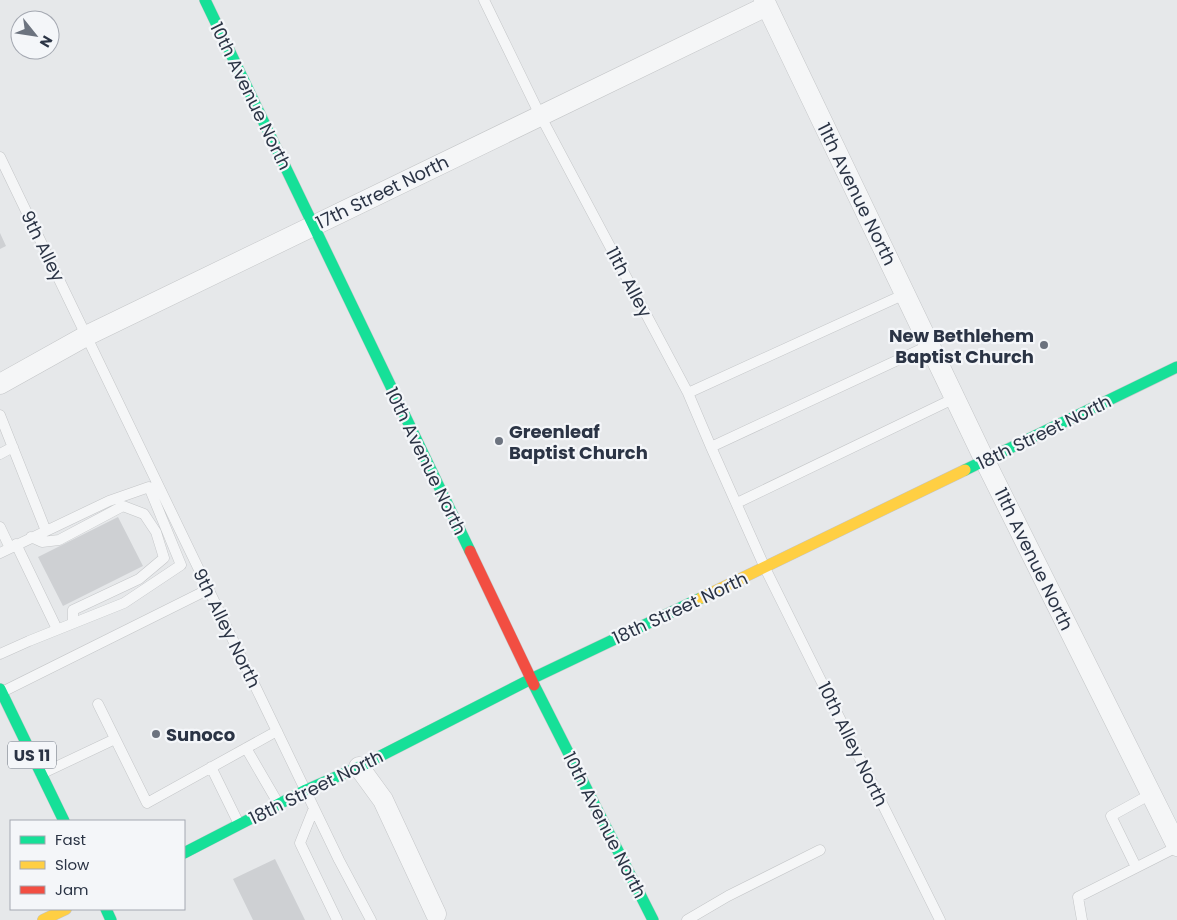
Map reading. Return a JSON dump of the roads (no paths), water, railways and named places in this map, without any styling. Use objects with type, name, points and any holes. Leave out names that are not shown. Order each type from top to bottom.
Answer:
[{"type":"main road","name":"10th Avenue North","points":[[205,0],[530,679],[653,920]]},
{"type":"main road","name":"18th Street North","points":[[185,851],[306,790],[358,767],[530,679],[766,568],[1177,367]]},
{"type":"main road","name":"US 11","points":[[1,691],[64,820]]},
{"type":"main road","points":[[43,920],[64,910]]},
{"type":"street","name":"17th Street North","points":[[0,384],[86,336],[540,116],[766,3]]},
{"type":"street","name":"11th Avenue North","points":[[766,3],[985,461],[1177,846]]},
{"type":"street","points":[[358,767],[383,800],[436,914]]},
{"type":"lane","name":"11th Alley","points":[[484,0],[540,116],[688,393],[766,568]]},
{"type":"lane","name":"9th Alley","points":[[0,157],[86,336]]},
{"type":"lane","points":[[688,393],[905,294]]},
{"type":"lane","name":"9th Alley North","points":[[86,336],[339,860],[371,920]]},
{"type":"lane","points":[[711,447],[930,344]]},
{"type":"lane","points":[[737,503],[955,398]]},
{"type":"lane","points":[[0,415],[46,531]]},
{"type":"lane","points":[[0,454],[13,448]]},
{"type":"lane","points":[[0,654],[124,603],[180,565],[149,487],[109,501],[9,548]]},
{"type":"lane","points":[[31,537],[42,542],[59,540],[123,506],[144,514],[156,532],[164,558],[139,579],[73,610],[73,623]]},
{"type":"lane","points":[[0,527],[9,548],[57,629]]},
{"type":"lane","name":"10th Alley North","points":[[766,568],[940,920]]},
{"type":"lane","points":[[1,691],[209,589]]},
{"type":"lane","points":[[98,704],[146,803],[277,731]]},
{"type":"lane","points":[[41,774],[115,739]]},
{"type":"lane","points":[[246,748],[278,804]]},
{"type":"lane","points":[[211,767],[239,824]]},
{"type":"lane","points":[[1136,867],[1111,816],[1151,794]]},
{"type":"lane","points":[[314,808],[300,843],[337,920]]},
{"type":"lane","points":[[1082,920],[1078,898],[1177,846]]},
{"type":"lane","points":[[686,920],[728,896],[820,850]]},
{"type":"place","name":"New Bethlehem Baptist Church","points":[[1044,345]]},
{"type":"place","name":"Greenleaf Baptist Church","points":[[499,441]]},
{"type":"place","name":"Sunoco","points":[[156,734]]}]
